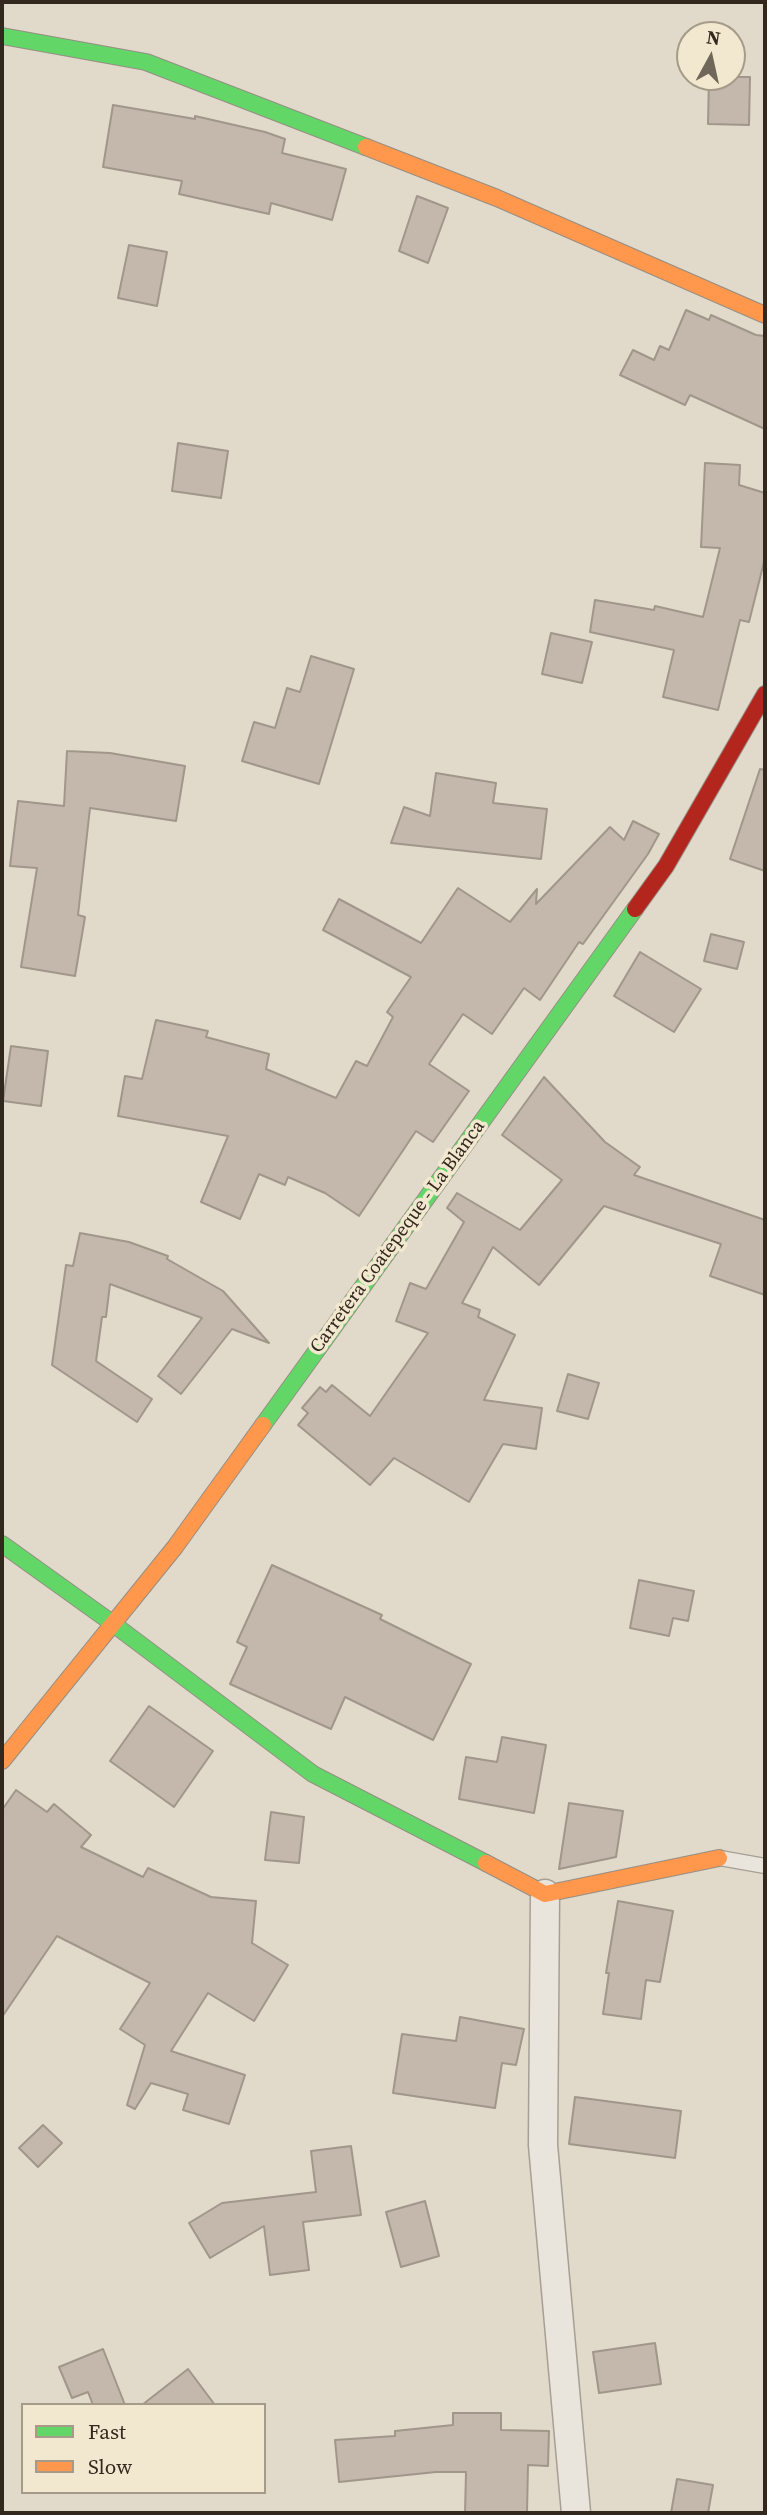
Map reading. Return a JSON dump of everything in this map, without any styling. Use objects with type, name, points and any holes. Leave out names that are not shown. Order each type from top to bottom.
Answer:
[{"type":"street","points":[[2,36],[146,62],[497,198],[765,315]]},
{"type":"street","name":"Carretera Coatepeque - La Blanca","points":[[2,1761],[175,1546],[666,866],[765,694]]},
{"type":"street","points":[[2,1544],[313,1774],[545,1894],[719,1858]]},
{"type":"street","points":[[545,1894],[543,2145],[576,2513]]},
{"type":"lane","points":[[719,1858],[765,1866]]},
{"type":"building","points":[[746,77],[750,77],[749,125],[708,124],[709,91],[746,91]]},
{"type":"building","points":[[113,105],[195,119],[195,116],[265,132],[285,139],[282,153],[346,169],[332,220],[271,203],[269,214],[179,194],[182,181],[103,167]]},
{"type":"building","points":[[417,196],[448,208],[428,263],[399,251]]},
{"type":"building","points":[[129,245],[167,252],[157,306],[118,298]]},
{"type":"building","points":[[686,310],[709,320],[711,315],[756,335],[765,336],[765,429],[690,395],[685,405],[620,375],[633,350],[654,360],[660,346],[669,350]]},
{"type":"building","points":[[178,443],[228,451],[221,498],[172,491]]},
{"type":"building","points":[[705,463],[740,465],[739,485],[765,493],[765,558],[749,622],[740,620],[718,710],[663,697],[674,650],[590,632],[595,600],[654,610],[655,606],[703,617],[720,548],[701,547]]},
{"type":"building","points":[[551,633],[592,642],[582,683],[542,674]]},
{"type":"building","points":[[311,656],[354,669],[319,784],[242,761],[254,722],[275,728],[287,688],[300,692]]},
{"type":"building","points":[[67,751],[110,753],[185,766],[176,821],[90,808],[78,915],[85,917],[75,976],[21,967],[37,868],[10,866],[18,801],[64,806]]},
{"type":"building","points":[[760,769],[765,770],[765,871],[730,859]]},
{"type":"building","points":[[436,773],[496,783],[493,803],[547,809],[541,859],[391,843],[404,807],[430,816]]},
{"type":"building","points":[[633,821],[659,834],[648,854],[583,944],[579,942],[540,1000],[524,988],[492,1034],[463,1014],[429,1064],[469,1091],[433,1142],[416,1131],[359,1216],[325,1193],[288,1177],[285,1185],[259,1174],[240,1219],[201,1202],[228,1136],[118,1116],[125,1076],[142,1079],[156,1020],[208,1031],[206,1037],[269,1054],[266,1069],[336,1098],[356,1061],[367,1066],[393,1017],[387,1012],[411,977],[323,930],[339,899],[421,943],[458,888],[510,922],[537,889],[536,904],[610,827],[624,840]]},
{"type":"building","points":[[711,934],[744,942],[737,969],[704,961]]},
{"type":"building","points":[[640,952],[701,989],[674,1032],[614,996]]},
{"type":"building","points":[[11,1046],[48,1051],[41,1106],[3,1101]]},
{"type":"building","points":[[544,1077],[605,1142],[640,1167],[634,1175],[765,1220],[765,1295],[710,1276],[721,1244],[604,1206],[539,1285],[493,1247],[462,1303],[480,1310],[478,1317],[515,1335],[484,1400],[542,1408],[536,1449],[503,1444],[469,1502],[394,1458],[370,1485],[298,1425],[308,1413],[302,1408],[320,1387],[326,1392],[332,1385],[370,1416],[428,1333],[396,1321],[410,1283],[426,1289],[464,1222],[447,1208],[457,1193],[520,1230],[562,1180],[502,1135]]},
{"type":"building","points":[[80,1233],[129,1242],[168,1256],[167,1259],[223,1291],[269,1343],[232,1329],[181,1394],[158,1376],[202,1318],[110,1284],[96,1361],[152,1399],[137,1422],[52,1365],[66,1265],[73,1266]]},
{"type":"building","points":[[568,1374],[599,1383],[588,1419],[557,1411]]},
{"type":"building","points":[[272,1565],[382,1615],[380,1619],[471,1664],[433,1740],[345,1697],[331,1729],[230,1684],[247,1647],[237,1642]]},
{"type":"building","points":[[639,1580],[694,1591],[688,1621],[673,1618],[669,1636],[630,1628]]},
{"type":"building","points":[[149,1706],[213,1751],[174,1807],[110,1761]]},
{"type":"building","points":[[502,1737],[546,1745],[534,1813],[459,1799],[466,1757],[497,1762]]},
{"type":"building","points":[[16,1790],[47,1812],[54,1804],[91,1835],[81,1847],[143,1877],[148,1868],[211,1897],[256,1901],[252,1943],[288,1965],[254,2021],[208,1993],[171,2051],[245,2075],[229,2124],[183,2110],[188,2094],[151,2083],[135,2109],[127,2105],[145,2045],[120,2029],[150,1983],[57,1936],[2,2017],[2,1810]]},
{"type":"building","points":[[569,1803],[623,1811],[616,1857],[559,1869]]},
{"type":"building","points":[[271,1812],[304,1817],[299,1863],[265,1860]]},
{"type":"building","points":[[618,1901],[673,1911],[660,1982],[646,1980],[641,2019],[603,2014],[609,1973],[606,1973]]},
{"type":"building","points":[[460,2017],[524,2029],[516,2065],[502,2063],[495,2108],[393,2093],[402,2034],[456,2041]]},
{"type":"building","points":[[575,2097],[681,2111],[675,2158],[569,2144]]},
{"type":"building","points":[[43,2125],[62,2143],[38,2167],[19,2148]]},
{"type":"building","points":[[351,2146],[361,2215],[303,2222],[309,2270],[270,2275],[264,2226],[210,2258],[189,2223],[222,2203],[316,2192],[311,2151]]},
{"type":"building","points":[[425,2201],[439,2256],[401,2267],[386,2212]]},
{"type":"building","points":[[655,2343],[661,2384],[599,2393],[593,2352]]},
{"type":"building","points":[[103,2349],[124,2403],[92,2403],[88,2392],[72,2398],[59,2367]]},
{"type":"building","points":[[188,2369],[214,2403],[145,2403]]},
{"type":"building","points":[[453,2413],[501,2413],[501,2430],[549,2431],[548,2466],[528,2465],[527,2513],[465,2513],[466,2472],[436,2472],[339,2482],[335,2440],[395,2436],[395,2431],[453,2425]]},
{"type":"building","points":[[677,2479],[713,2485],[708,2513],[671,2513]]},
{"type":"traffic: fast","points":[[2,36],[146,62],[366,147]]},
{"type":"traffic: fast","points":[[263,1425],[635,909]]},
{"type":"traffic: fast","points":[[2,1544],[313,1774],[486,1863]]},
{"type":"traffic: slow","points":[[366,147],[497,198],[765,315]]},
{"type":"traffic: slow","points":[[2,1761],[175,1547],[263,1425]]},
{"type":"traffic: slow","points":[[486,1863],[545,1894],[719,1858]]},
{"type":"traffic: jam","points":[[635,909],[666,866],[765,694]]}]
